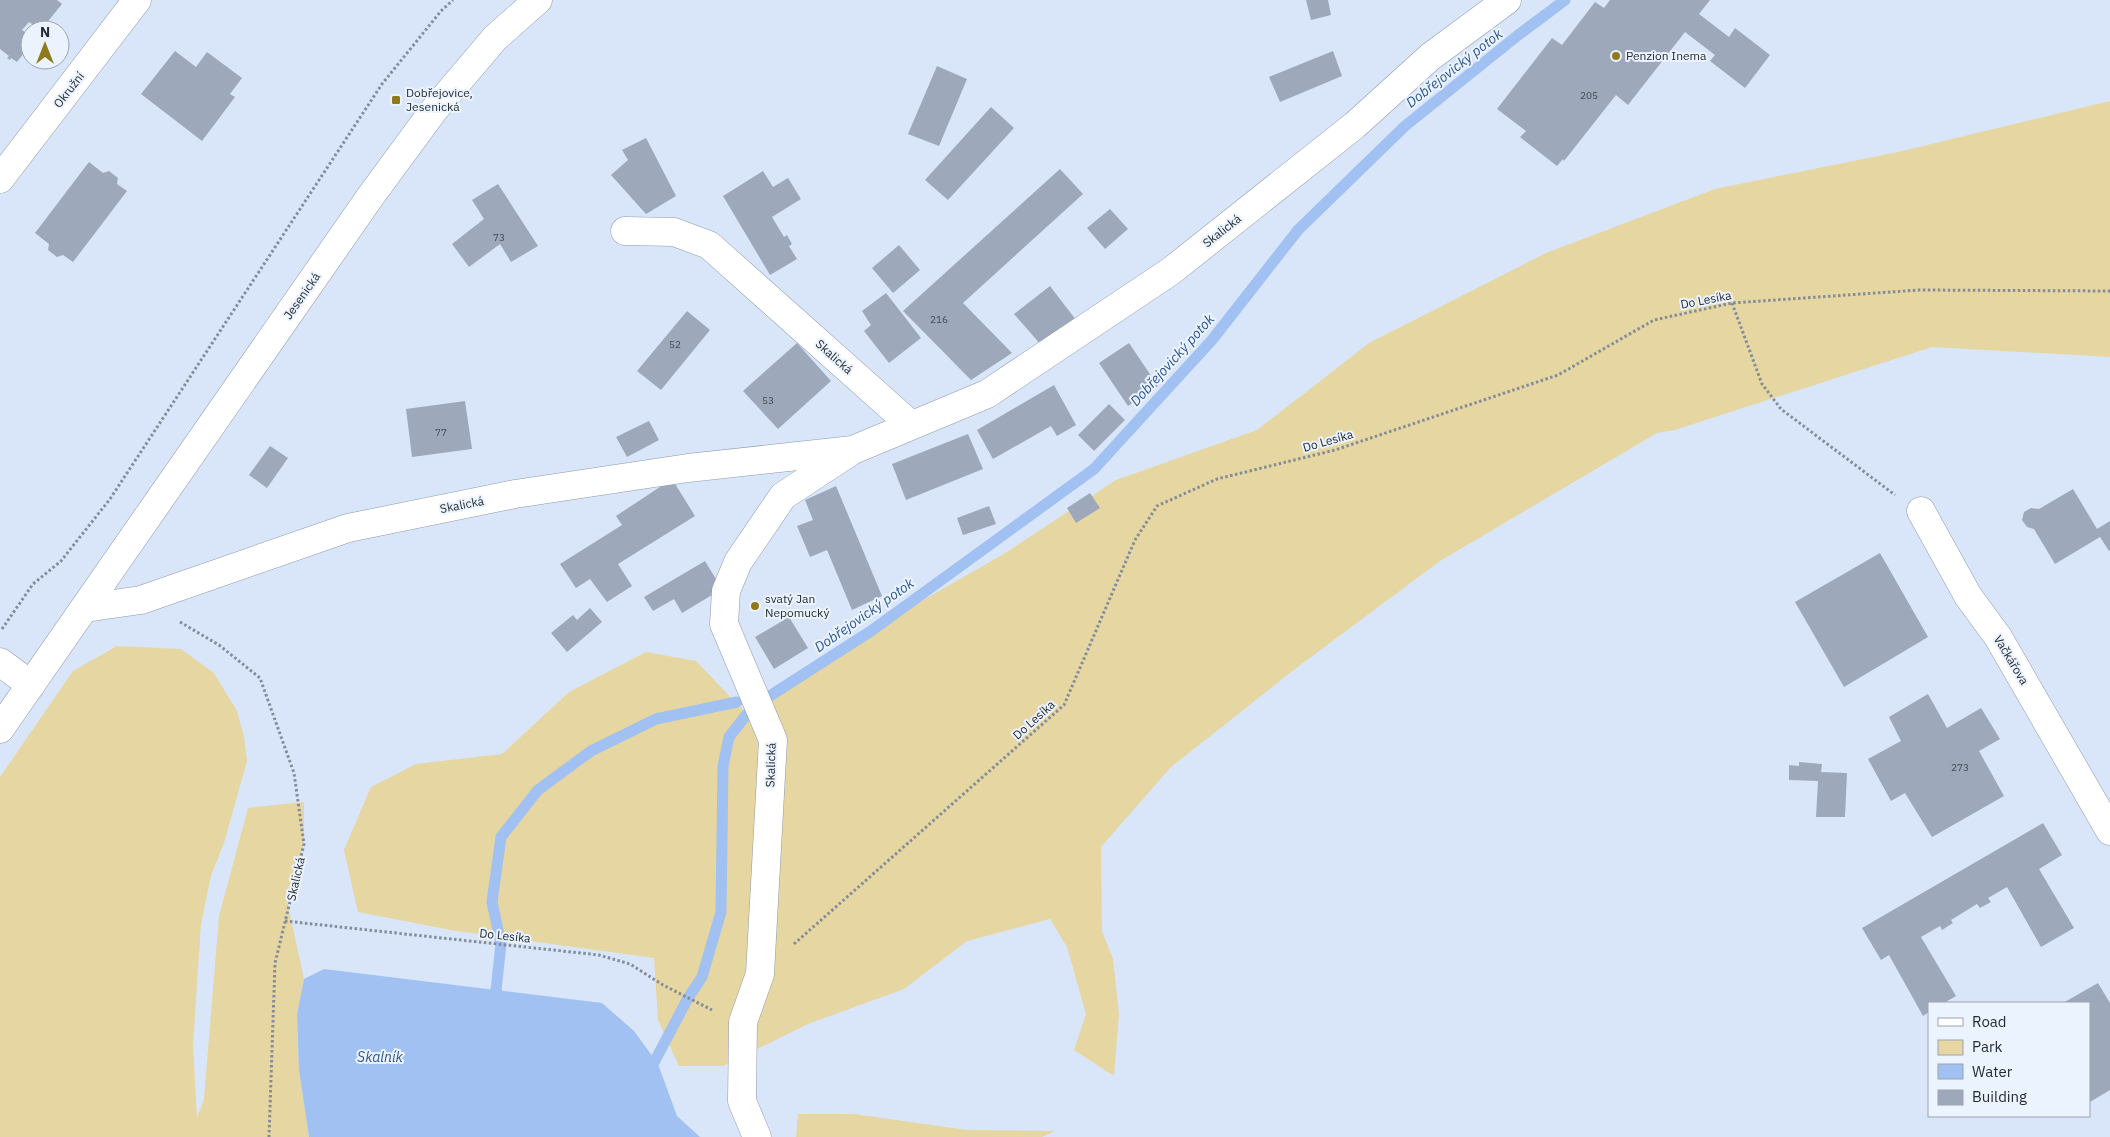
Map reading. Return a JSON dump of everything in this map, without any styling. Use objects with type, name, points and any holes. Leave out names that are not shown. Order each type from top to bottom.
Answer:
[{"type":"street","name":"Okružní","points":[[0,179],[138,0]]},
{"type":"street","name":"Jesenická","points":[[0,729],[370,197],[434,110],[495,38],[538,0]]},
{"type":"street","name":"Skalická","points":[[757,1137],[742,1101],[743,1022],[760,974],[773,740],[724,624],[726,591],[738,562],[783,496],[854,450],[987,394],[1171,271],[1355,125],[1430,57],[1507,0]]},
{"type":"street","name":"Skalická","points":[[625,231],[674,232],[708,245],[911,425]]},
{"type":"street","name":"Skalická","points":[[85,608],[141,600],[348,528],[515,494],[688,468],[854,450]]},
{"type":"street","name":"Vačkářova","points":[[1921,511],[1968,596],[1998,637],[2106,816]]},
{"type":"street","points":[[0,662],[31,685]]},
{"type":"path","points":[[0,632],[33,584],[61,561],[110,499],[382,84],[441,11],[453,0]]},
{"type":"path","name":"Do Lesíka","points":[[760,974],[1064,705],[1136,540],[1157,506],[1217,479],[1335,450],[1558,375],[1654,320],[1732,303],[1919,290],[2110,291]]},
{"type":"path","points":[[1732,303],[1762,384],[1781,409],[1890,492],[1921,511]]},
{"type":"path","name":"Skalická","points":[[141,600],[220,645],[260,678],[294,773],[304,844],[275,963],[269,1137]]},
{"type":"path","name":"Do Lesíka","points":[[286,921],[599,955],[630,964],[710,1010]]},
{"type":"green space","points":[[2110,101],[2110,357],[1932,347],[1675,430],[1657,433],[1440,561],[1295,669],[1171,767],[1101,847],[1102,931],[1113,959],[1119,1014],[1114,1076],[1074,1050],[1086,1014],[1067,947],[1050,919],[967,941],[904,989],[808,1024],[723,1066],[679,1066],[658,1020],[654,958],[456,931],[358,912],[344,850],[371,787],[416,764],[502,754],[569,692],[646,652],[696,661],[750,717],[829,654],[1002,555],[1116,480],[1257,430],[1369,343],[1546,253],[1715,189],[1898,152]]},
{"type":"green space","points":[[117,646],[181,649],[214,673],[237,711],[244,736],[247,761],[224,843],[211,876],[201,924],[193,1046],[197,1118],[204,1099],[219,916],[248,808],[304,802],[304,844],[286,896],[304,979],[297,1014],[299,1070],[309,1137],[0,1137],[0,777],[73,671]]},
{"type":"green space","points":[[798,1114],[854,1114],[967,1130],[1055,1131],[1042,1137],[796,1137]]},
{"type":"water","name":"Skalník","points":[[324,969],[602,1003],[634,1031],[658,1064],[677,1116],[700,1137],[309,1137],[299,1070],[297,1014],[304,979]]},
{"type":"building","points":[[0,0],[57,0],[62,4],[49,20],[20,20],[20,58],[17,62],[7,58],[9,56],[0,49]]},
{"type":"building","points":[[1306,0],[1328,0],[1331,15],[1311,20]]},
{"type":"building","points":[[1610,0],[1710,0],[1699,14],[1729,37],[1735,28],[1770,55],[1745,88],[1710,61],[1715,55],[1685,32],[1628,105],[1616,95],[1564,161],[1563,159],[1557,166],[1520,137],[1526,131],[1497,109],[1552,38],[1562,45],[1595,2],[1604,8]]},
{"type":"building","points":[[175,51],[196,67],[207,52],[242,78],[230,94],[235,97],[202,141],[141,94]]},
{"type":"building","points":[[1333,51],[1342,76],[1280,102],[1269,77]]},
{"type":"building","points":[[937,66],[967,79],[939,146],[908,134]]},
{"type":"building","points":[[991,107],[1014,128],[948,200],[925,180]]},
{"type":"building","points":[[646,138],[676,196],[646,214],[611,175],[628,160],[622,150]]},
{"type":"building","points":[[89,162],[103,173],[109,171],[118,178],[117,184],[127,191],[73,262],[63,255],[57,257],[48,250],[49,244],[35,233]]},
{"type":"building","points":[[1060,169],[1083,194],[963,303],[1012,353],[971,380],[903,311]]},
{"type":"building","points":[[763,171],[773,187],[788,178],[801,199],[772,217],[784,237],[787,235],[792,244],[789,246],[797,259],[770,275],[723,196]]},
{"type":"building","points":[[498,184],[538,246],[511,262],[500,244],[469,267],[452,244],[484,219],[472,200]]},
{"type":"building","points":[[1110,209],[1128,229],[1105,249],[1087,228]]},
{"type":"building","points":[[899,245],[920,270],[893,293],[872,268]]},
{"type":"building","points":[[1050,286],[1076,320],[1042,346],[1014,314]]},
{"type":"building","points":[[886,293],[921,338],[889,363],[864,331],[871,325],[862,311]]},
{"type":"building","points":[[687,311],[710,330],[661,390],[637,371]]},
{"type":"building","points":[[797,343],[831,381],[778,429],[743,391]]},
{"type":"building","points":[[1129,343],[1158,386],[1128,406],[1099,363]]},
{"type":"building","points":[[1054,385],[1076,425],[1057,436],[1051,426],[993,459],[977,430]]},
{"type":"building","points":[[465,401],[472,449],[412,457],[406,409]]},
{"type":"building","points":[[1109,404],[1125,420],[1094,451],[1078,435]]},
{"type":"building","points":[[649,421],[659,440],[627,457],[616,437]]},
{"type":"building","points":[[968,434],[983,469],[906,500],[892,464]]},
{"type":"building","points":[[270,446],[288,458],[267,488],[249,475]]},
{"type":"building","points":[[672,479],[695,516],[618,564],[632,586],[607,602],[590,579],[576,588],[560,564],[622,525],[616,516]]},
{"type":"building","points":[[836,486],[882,596],[852,610],[827,550],[810,557],[797,526],[813,520],[805,500]]},
{"type":"building","points":[[2073,489],[2097,529],[2110,521],[2110,550],[2100,537],[2055,564],[2034,529],[2027,527],[2022,520],[2024,512],[2031,508],[2039,509]]},
{"type":"building","points":[[1090,493],[1100,508],[1076,523],[1067,508]]},
{"type":"building","points":[[989,506],[996,524],[963,535],[957,518]]},
{"type":"building","points":[[1880,553],[1928,637],[1844,687],[1795,602]]},
{"type":"building","points":[[705,561],[722,589],[682,613],[674,599],[653,611],[644,597]]},
{"type":"building","points":[[590,608],[602,622],[567,652],[551,633],[573,615],[577,620]]},
{"type":"building","points":[[789,617],[808,648],[774,669],[755,637]]},
{"type":"building","points":[[1928,694],[1947,728],[1981,708],[2000,739],[1979,751],[2004,796],[1932,837],[1905,793],[1891,801],[1868,759],[1901,741],[1889,717]]},
{"type":"building","points":[[1799,762],[1822,764],[1821,772],[1847,773],[1845,817],[1816,817],[1818,781],[1789,780],[1789,765],[1799,766]]},
{"type":"building","points":[[2043,823],[2062,855],[2039,869],[2074,928],[2041,947],[2007,887],[1988,898],[1991,902],[1980,908],[1977,904],[1951,920],[1953,923],[1942,930],[1940,926],[1921,937],[1956,996],[1946,1002],[1928,1002],[1928,1013],[1923,1016],[1889,955],[1881,960],[1862,928]]},
{"type":"building","points":[[2098,983],[2110,1003],[2110,1090],[2090,1102],[2090,1002],[2065,1002]]},
{"type":"waterway","name":"Dobřejovický potok","points":[[765,699],[871,631],[1094,469],[1212,340],[1298,230],[1405,126],[1565,0]]},
{"type":"waterway","name":"Dobřejovický potok","points":[[501,1004],[496,990],[501,944],[492,902],[501,837],[538,790],[591,751],[656,719],[737,702]]},
{"type":"waterway","points":[[649,1072],[688,998],[702,977],[721,912],[723,766],[729,737],[747,714]]},
{"type":"place","name":"Penzion Inema","points":[[1616,56]]},
{"type":"place","name":"Dobřejovice, Jesenická","points":[[396,100]]},
{"type":"place","name":"svatý Jan Nepomucký","points":[[755,606]]}]
